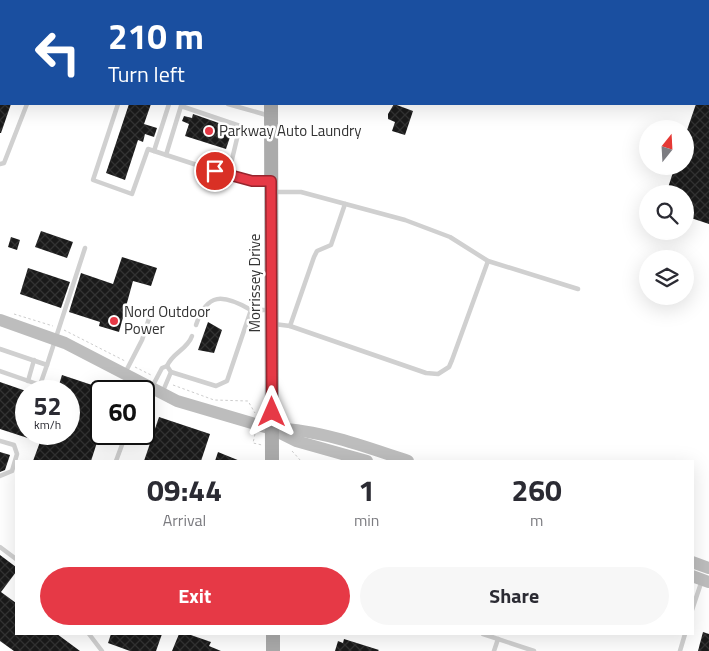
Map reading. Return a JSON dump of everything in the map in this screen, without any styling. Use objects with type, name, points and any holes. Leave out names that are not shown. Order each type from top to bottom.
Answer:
[{"type":"main road","name":"Morrissey Drive","points":[[271,110],[272,460]]},
{"type":"main road","points":[[0,320],[55,339],[133,380]]},
{"type":"main road","points":[[155,392],[201,409],[272,429],[296,441],[363,460]]},
{"type":"main road","points":[[272,429],[292,429],[373,449],[405,460]]},
{"type":"main road","points":[[694,563],[708,567]]},
{"type":"main road","points":[[273,635],[273,651]]},
{"type":"lane","points":[[0,164],[4,163],[27,105]]},
{"type":"lane","points":[[118,105],[93,180],[132,194],[148,149],[228,176],[301,192],[405,220],[450,236],[488,261],[578,289]]},
{"type":"lane","points":[[154,151],[169,105]]},
{"type":"lane","points":[[235,105],[271,110]]},
{"type":"lane","points":[[166,155],[181,106],[240,126],[228,176]]},
{"type":"lane","points":[[290,326],[309,265],[317,251],[331,245],[345,204]]},
{"type":"lane","points":[[42,380],[85,248]]},
{"type":"lane","points":[[196,325],[202,307],[210,300],[224,299],[272,317],[290,326],[426,373],[438,374],[449,366],[452,360],[488,261]]},
{"type":"lane","points":[[124,374],[142,340],[153,306]]},
{"type":"lane","points":[[192,336],[189,345],[171,357],[168,366],[171,372],[216,386],[227,381],[251,310]]},
{"type":"lane","points":[[0,348],[47,364]]},
{"type":"lane","points":[[28,380],[34,360]]},
{"type":"lane","points":[[155,380],[162,368],[168,366]]},
{"type":"lane","points":[[0,371],[25,380]]},
{"type":"lane","points":[[155,385],[171,372]]},
{"type":"lane","points":[[0,441],[14,445],[17,454],[15,460]]},
{"type":"lane","points":[[116,460],[122,445]]},
{"type":"lane","points":[[0,476],[12,470],[15,460]]},
{"type":"lane","points":[[0,547],[15,559]]},
{"type":"lane","points":[[694,603],[701,580],[708,567]]},
{"type":"lane","points":[[91,635],[102,651]]},
{"type":"lane","points":[[486,635],[534,651]]},
{"type":"lane","points":[[680,651],[685,635]]},
{"type":"lane","points":[[494,651],[498,639]]},
{"type":"building","points":[[0,105],[11,105],[1,133]]},
{"type":"building","points":[[129,105],[151,105],[144,124],[157,128],[154,137],[145,134],[143,142],[138,140],[125,180],[106,173]]},
{"type":"building","points":[[393,105],[413,111],[405,135],[392,131],[395,122],[388,119],[388,114]]},
{"type":"building","points":[[696,105],[709,105],[709,224],[694,219],[694,185],[669,185],[672,175],[694,175],[694,120],[690,120]]},
{"type":"building","name":"Parkway Auto Laundry","points":[[193,114],[233,128],[226,149],[185,136],[189,124],[182,121],[184,116],[192,118]]},
{"type":"building","points":[[41,231],[73,242],[67,258],[35,247]]},
{"type":"building","points":[[11,237],[20,240],[17,250],[8,247]]},
{"type":"building","points":[[122,257],[157,268],[151,286],[133,281],[119,332],[99,326],[100,322],[69,312],[81,273],[113,284]]},
{"type":"building","points":[[28,268],[70,282],[61,308],[20,294]]},
{"type":"building","points":[[208,322],[222,330],[214,353],[198,350]]},
{"type":"building","points":[[62,375],[77,380],[60,380]]},
{"type":"building","points":[[80,381],[90,384],[90,445],[96,445],[91,460],[33,460],[39,445],[80,445]]},
{"type":"building","points":[[0,382],[15,387],[15,434],[0,429]]},
{"type":"building","points":[[159,417],[210,434],[201,460],[144,460],[149,445],[155,445],[155,429]]},
{"type":"building","points":[[0,452],[10,455],[5,470],[0,472]]},
{"type":"building","points":[[218,452],[238,460],[215,460]]},
{"type":"building","points":[[0,555],[15,566],[15,573],[1,592],[15,602],[15,635],[58,635],[80,651],[14,651],[0,641]]},
{"type":"building","points":[[703,632],[709,634],[709,651],[698,651]]},
{"type":"building","points":[[111,635],[162,635],[156,651],[130,651],[108,643]]},
{"type":"building","points":[[179,635],[191,635],[211,642],[209,646],[221,651],[172,651]]},
{"type":"building","points":[[344,639],[379,650],[335,651],[338,641],[343,643]]},
{"type":"place","name":"Parkway Auto Laundry","points":[[209,131]]},
{"type":"place","name":"Nord Outdoor Power","points":[[114,321]]},
{"type":"route","points":[[215,171],[240,179],[271,181],[272,412]]}]
